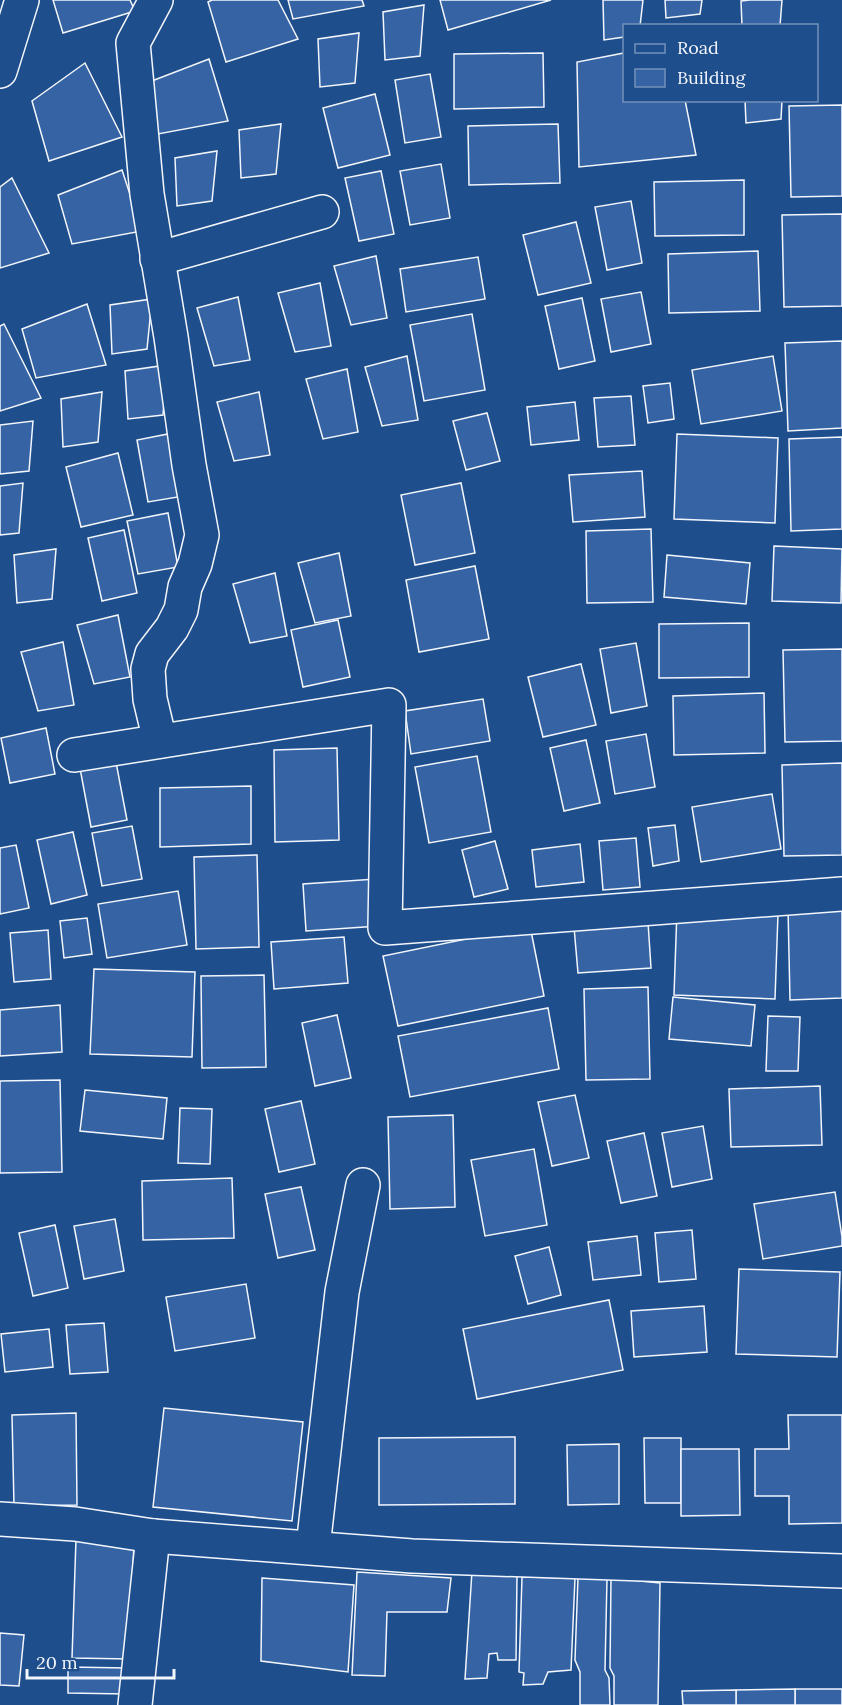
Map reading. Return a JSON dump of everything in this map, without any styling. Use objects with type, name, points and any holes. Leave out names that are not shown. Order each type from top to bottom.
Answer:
[{"type":"street","points":[[0,71],[22,0]]},
{"type":"street","points":[[156,0],[133,44],[147,194],[202,535],[195,564],[185,586],[181,610],[172,628],[152,654],[148,669],[150,699],[160,741]]},
{"type":"street","points":[[158,259],[322,212]]},
{"type":"street","points":[[74,755],[389,705],[385,928],[842,894]]},
{"type":"street","points":[[313,1547],[342,1292],[363,1185]]},
{"type":"street","points":[[0,1519],[75,1524],[153,1536],[412,1556],[842,1571]]},
{"type":"street","points":[[135,1705],[153,1536]]},
{"type":"building","points":[[53,0],[130,0],[135,11],[63,33]]},
{"type":"building","points":[[212,0],[278,0],[298,39],[226,62],[208,2]]},
{"type":"building","points":[[288,0],[362,0],[364,6],[293,19]]},
{"type":"building","points":[[440,0],[551,0],[448,30]]},
{"type":"building","points":[[603,0],[643,0],[640,24],[623,24],[623,37],[604,40]]},
{"type":"building","points":[[665,0],[702,0],[700,14],[666,18]]},
{"type":"building","points":[[782,0],[780,24],[742,24],[741,1]]},
{"type":"building","points":[[424,5],[420,56],[385,60],[383,12]]},
{"type":"building","points":[[359,33],[355,83],[320,87],[318,39]]},
{"type":"building","points":[[543,53],[544,107],[454,109],[454,54]]},
{"type":"building","points":[[623,53],[623,102],[685,102],[696,155],[579,167],[577,62]]},
{"type":"building","points":[[209,59],[228,121],[158,134],[144,84]]},
{"type":"building","points":[[85,63],[122,137],[49,161],[32,101]]},
{"type":"building","points":[[430,74],[441,137],[405,143],[395,80]]},
{"type":"building","points":[[375,94],[390,155],[338,168],[323,108]]},
{"type":"building","points":[[745,102],[782,102],[781,119],[746,123]]},
{"type":"building","points":[[842,105],[842,196],[791,197],[789,106]]},
{"type":"building","points":[[281,124],[276,174],[241,178],[239,130]]},
{"type":"building","points":[[558,124],[560,183],[469,185],[468,126]]},
{"type":"building","points":[[217,151],[212,201],[177,206],[175,158]]},
{"type":"building","points":[[441,164],[450,218],[410,225],[400,171]]},
{"type":"building","points":[[122,170],[142,231],[72,244],[58,195]]},
{"type":"building","points":[[381,171],[394,234],[359,241],[345,178]]},
{"type":"building","points":[[12,178],[49,253],[0,268],[0,187]]},
{"type":"building","points":[[744,180],[744,235],[655,236],[654,182]]},
{"type":"building","points":[[631,201],[642,263],[607,270],[595,207]]},
{"type":"building","points":[[842,214],[842,306],[784,307],[782,215]]},
{"type":"building","points":[[576,222],[591,283],[538,295],[523,235]]},
{"type":"building","points":[[758,251],[760,311],[669,313],[668,254]]},
{"type":"building","points":[[376,256],[387,318],[351,325],[334,266]]},
{"type":"building","points":[[478,257],[485,299],[406,312],[400,269]]},
{"type":"building","points":[[320,283],[331,346],[295,352],[278,293]]},
{"type":"building","points":[[641,292],[651,344],[611,352],[601,299]]},
{"type":"building","points":[[238,297],[250,360],[214,366],[197,308]]},
{"type":"building","points":[[582,298],[595,361],[559,369],[545,306]]},
{"type":"building","points":[[152,299],[147,349],[112,354],[110,305]]},
{"type":"building","points":[[87,304],[106,365],[36,378],[22,329]]},
{"type":"building","points":[[472,314],[485,390],[424,401],[410,325]]},
{"type":"building","points":[[4,324],[41,398],[0,411],[0,326]]},
{"type":"building","points":[[842,341],[842,428],[788,431],[785,343]]},
{"type":"building","points":[[407,356],[418,420],[382,426],[365,367]]},
{"type":"building","points":[[773,356],[782,411],[701,424],[692,370]]},
{"type":"building","points":[[167,365],[163,415],[128,419],[125,371]]},
{"type":"building","points":[[347,369],[358,432],[323,439],[306,379]]},
{"type":"building","points":[[670,383],[674,419],[648,423],[643,386]]},
{"type":"building","points":[[102,392],[98,442],[63,447],[61,399]]},
{"type":"building","points":[[259,392],[270,455],[234,461],[217,402]]},
{"type":"building","points":[[631,396],[635,445],[598,447],[594,398]]},
{"type":"building","points":[[575,402],[579,440],[531,445],[527,407]]},
{"type":"building","points":[[487,413],[500,461],[466,470],[453,421]]},
{"type":"building","points":[[33,421],[29,471],[0,474],[0,425]]},
{"type":"building","points":[[173,433],[184,496],[148,502],[137,440]]},
{"type":"building","points":[[677,434],[778,438],[775,523],[674,519]]},
{"type":"building","points":[[842,437],[842,529],[791,531],[789,439]]},
{"type":"building","points":[[118,453],[133,515],[81,527],[66,467]]},
{"type":"building","points":[[642,471],[645,517],[573,522],[569,475]]},
{"type":"building","points":[[23,483],[19,533],[0,535],[0,486]]},
{"type":"building","points":[[461,483],[475,553],[415,565],[401,495]]},
{"type":"building","points":[[168,513],[178,567],[138,574],[127,521]]},
{"type":"building","points":[[651,529],[653,602],[587,603],[586,531]]},
{"type":"building","points":[[124,530],[137,593],[102,601],[88,538]]},
{"type":"building","points":[[774,546],[842,549],[841,603],[772,601]]},
{"type":"building","points":[[56,549],[52,599],[17,603],[14,555]]},
{"type":"building","points":[[339,553],[351,616],[315,623],[298,563]]},
{"type":"building","points":[[667,555],[750,563],[746,604],[664,597]]},
{"type":"building","points":[[475,566],[489,639],[419,652],[406,580]]},
{"type":"building","points":[[275,573],[287,636],[250,643],[233,584]]},
{"type":"building","points":[[118,615],[130,677],[94,684],[77,625]]},
{"type":"building","points":[[338,620],[350,677],[303,687],[291,630]]},
{"type":"building","points":[[749,623],[749,677],[659,678],[659,624]]},
{"type":"building","points":[[63,642],[74,705],[38,711],[21,652]]},
{"type":"building","points":[[636,643],[647,706],[611,713],[600,649]]},
{"type":"building","points":[[842,649],[842,741],[785,742],[783,650]]},
{"type":"building","points":[[581,664],[596,725],[543,737],[528,677]]},
{"type":"building","points":[[764,693],[765,753],[674,755],[673,696]]},
{"type":"building","points":[[483,699],[490,741],[411,754],[405,711]]},
{"type":"building","points":[[46,728],[55,774],[10,783],[1,738]]},
{"type":"building","points":[[646,734],[655,787],[615,794],[606,741]]},
{"type":"building","points":[[586,740],[600,803],[564,811],[550,748]]},
{"type":"building","points":[[337,748],[339,840],[275,842],[274,750]]},
{"type":"building","points":[[477,756],[491,832],[429,843],[415,767]]},
{"type":"building","points":[[115,757],[127,820],[91,827],[79,763]]},
{"type":"building","points":[[842,763],[842,855],[784,856],[782,765]]},
{"type":"building","points":[[251,786],[251,844],[160,847],[160,788]]},
{"type":"building","points":[[772,794],[781,849],[701,862],[692,807]]},
{"type":"building","points":[[675,825],[679,861],[653,866],[648,828]]},
{"type":"building","points":[[132,826],[142,879],[102,886],[92,833]]},
{"type":"building","points":[[73,832],[87,895],[51,904],[37,840]]},
{"type":"building","points":[[636,838],[640,887],[603,890],[599,841]]},
{"type":"building","points":[[495,841],[508,889],[474,897],[462,850]]},
{"type":"building","points":[[580,844],[584,882],[536,887],[532,850]]},
{"type":"building","points":[[16,845],[29,908],[0,914],[0,848]]},
{"type":"building","points":[[257,855],[259,947],[196,949],[194,857]]},
{"type":"building","points":[[376,879],[379,926],[306,931],[303,884]]},
{"type":"building","points":[[178,891],[187,945],[107,958],[98,904]]},
{"type":"building","points":[[842,906],[842,998],[790,1000],[788,908]]},
{"type":"building","points":[[677,910],[778,914],[775,999],[674,995]]},
{"type":"building","points":[[87,918],[92,954],[64,958],[60,921]]},
{"type":"building","points":[[648,922],[651,968],[578,973],[574,927]]},
{"type":"building","points":[[530,926],[544,996],[398,1026],[383,956]]},
{"type":"building","points":[[48,930],[51,979],[14,982],[10,933]]},
{"type":"building","points":[[344,937],[348,983],[274,989],[271,942]]},
{"type":"building","points":[[94,969],[195,972],[192,1057],[90,1054]]},
{"type":"building","points":[[264,975],[266,1067],[202,1068],[201,976]]},
{"type":"building","points":[[648,987],[650,1079],[586,1080],[584,989]]},
{"type":"building","points":[[673,997],[755,1005],[751,1046],[669,1039]]},
{"type":"building","points":[[60,1005],[62,1052],[0,1056],[0,1010]]},
{"type":"building","points":[[548,1008],[559,1069],[410,1097],[398,1036]]},
{"type":"building","points":[[337,1015],[351,1078],[315,1086],[302,1023]]},
{"type":"building","points":[[768,1016],[800,1017],[798,1071],[766,1071]]},
{"type":"building","points":[[60,1080],[62,1172],[0,1173],[0,1081]]},
{"type":"building","points":[[820,1086],[822,1145],[731,1147],[729,1089]]},
{"type":"building","points":[[85,1090],[167,1098],[163,1139],[80,1131]]},
{"type":"building","points":[[575,1095],[589,1158],[552,1166],[538,1102]]},
{"type":"building","points":[[301,1101],[315,1164],[279,1172],[265,1109]]},
{"type":"building","points":[[180,1108],[212,1109],[210,1164],[178,1163]]},
{"type":"building","points":[[453,1115],[455,1207],[390,1209],[388,1117]]},
{"type":"building","points":[[703,1126],[712,1179],[672,1187],[662,1133]]},
{"type":"building","points":[[644,1133],[657,1196],[621,1203],[607,1141]]},
{"type":"building","points":[[534,1149],[547,1225],[485,1236],[471,1160]]},
{"type":"building","points":[[232,1178],[234,1238],[143,1240],[142,1181]]},
{"type":"building","points":[[301,1187],[315,1250],[278,1258],[265,1194]]},
{"type":"building","points":[[835,1192],[842,1246],[763,1259],[754,1204]]},
{"type":"building","points":[[115,1219],[124,1271],[84,1279],[74,1226]]},
{"type":"building","points":[[55,1225],[68,1288],[33,1296],[19,1233]]},
{"type":"building","points":[[692,1230],[696,1279],[659,1282],[655,1233]]},
{"type":"building","points":[[637,1236],[641,1275],[593,1280],[588,1242]]},
{"type":"building","points":[[549,1247],[561,1295],[528,1304],[515,1256]]},
{"type":"building","points":[[739,1269],[840,1272],[837,1357],[736,1354]]},
{"type":"building","points":[[246,1284],[255,1338],[175,1351],[166,1297]]},
{"type":"building","points":[[609,1300],[623,1370],[477,1399],[463,1329]]},
{"type":"building","points":[[704,1306],[707,1352],[634,1357],[631,1311]]},
{"type":"building","points":[[104,1323],[108,1372],[70,1374],[66,1325]]},
{"type":"building","points":[[49,1329],[53,1367],[5,1372],[1,1334]]},
{"type":"building","points":[[164,1408],[303,1422],[292,1521],[153,1507]]},
{"type":"building","points":[[76,1413],[77,1505],[14,1506],[12,1415]]},
{"type":"building","points":[[788,1415],[842,1415],[842,1523],[789,1524],[789,1496],[755,1496],[755,1449],[789,1449]]},
{"type":"building","points":[[515,1437],[515,1504],[379,1505],[379,1438]]},
{"type":"building","points":[[644,1438],[681,1438],[681,1503],[645,1503]]},
{"type":"building","points":[[619,1444],[619,1504],[568,1505],[567,1445]]},
{"type":"building","points":[[681,1449],[739,1449],[740,1515],[681,1516]]},
{"type":"building","points":[[76,1539],[134,1541],[130,1659],[72,1658]]},
{"type":"building","points":[[472,1571],[517,1575],[516,1660],[498,1660],[497,1653],[489,1654],[487,1678],[465,1679]]},
{"type":"building","points":[[357,1572],[451,1578],[447,1612],[387,1612],[385,1676],[352,1675]]},
{"type":"building","points":[[522,1577],[575,1578],[571,1670],[548,1672],[543,1684],[523,1685],[524,1673],[519,1672]]},
{"type":"building","points":[[578,1577],[607,1579],[605,1670],[609,1678],[610,1705],[580,1705],[580,1672],[575,1660]]},
{"type":"building","points":[[262,1578],[354,1585],[348,1672],[261,1661]]},
{"type":"building","points":[[611,1578],[660,1583],[658,1705],[614,1705],[614,1676],[610,1668]]},
{"type":"building","points":[[0,1633],[24,1635],[19,1686],[0,1685]]},
{"type":"building","points":[[68,1667],[127,1668],[126,1694],[68,1693]]},
{"type":"building","points":[[795,1689],[842,1689],[842,1705],[795,1705]]},
{"type":"building","points":[[795,1689],[795,1705],[736,1705],[736,1690]]},
{"type":"building","points":[[736,1690],[736,1705],[683,1705],[682,1691]]}]
